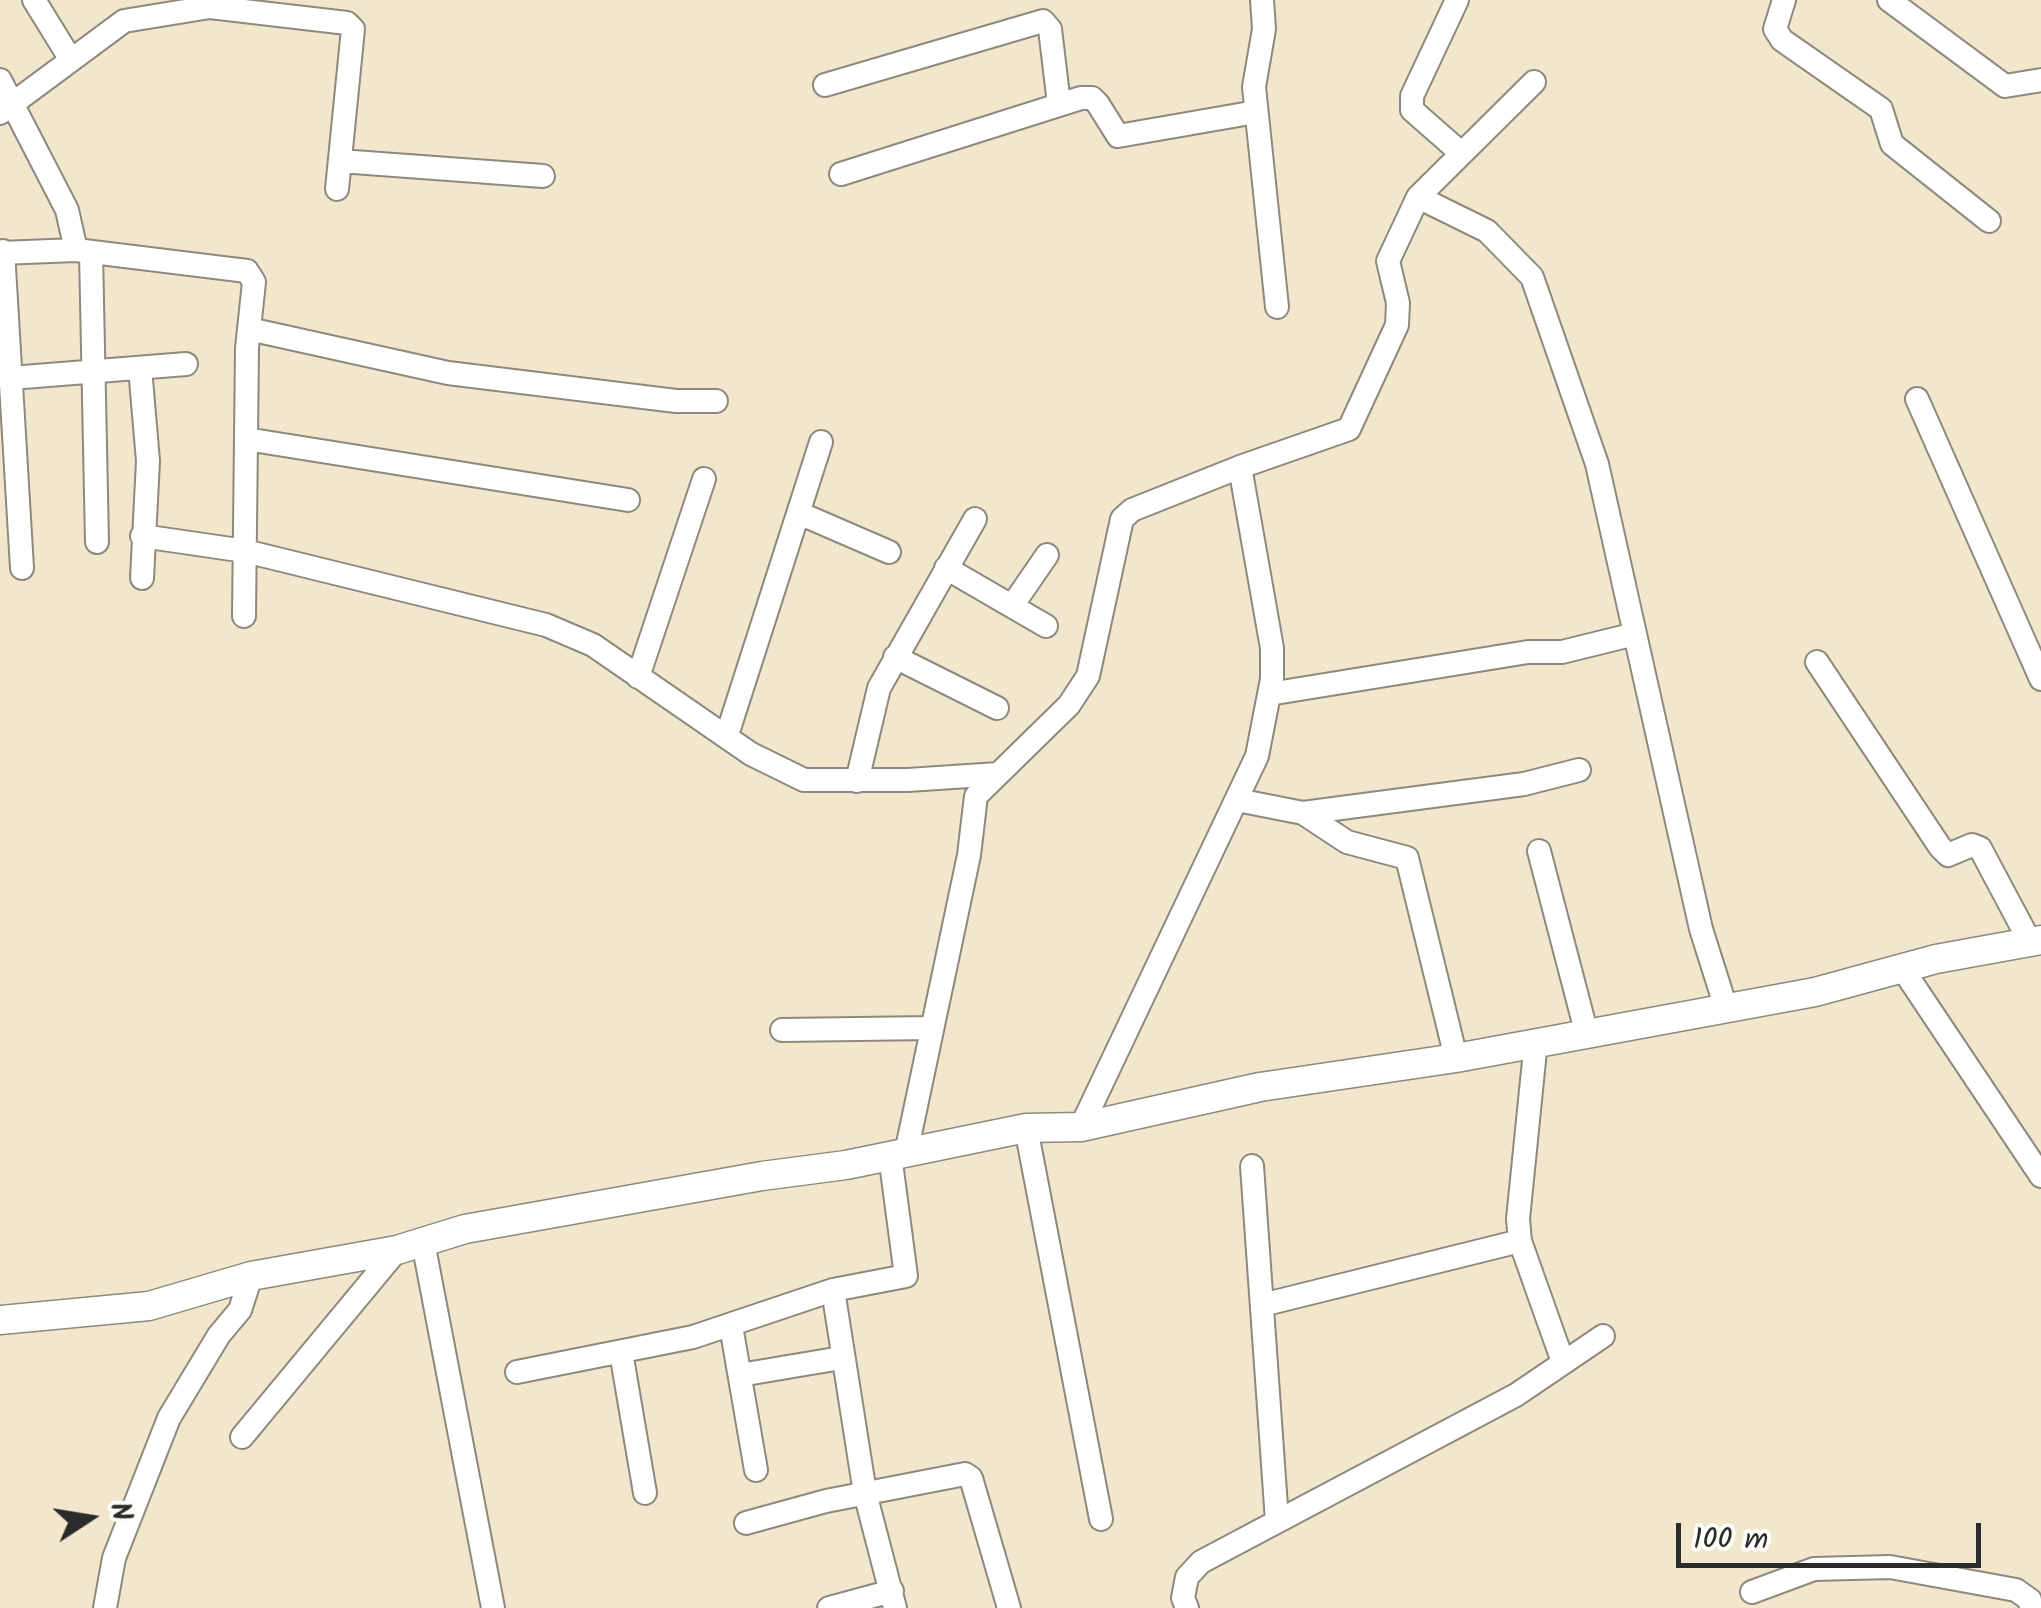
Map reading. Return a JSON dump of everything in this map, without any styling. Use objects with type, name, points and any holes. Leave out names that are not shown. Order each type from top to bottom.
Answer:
[{"type":"street","points":[[34,0],[70,60]]},
{"type":"street","points":[[1262,0],[1264,30],[1254,87],[1277,308]]},
{"type":"street","points":[[1457,0],[1412,96],[1412,110],[1460,153]]},
{"type":"street","points":[[1784,0],[1776,13],[1774,29],[1782,40],[1881,109],[1892,144],[1988,221]]},
{"type":"street","points":[[1889,0],[2005,86],[2041,80]]},
{"type":"street","points":[[7,108],[124,21],[227,4],[347,23],[352,29],[337,190]]},
{"type":"street","points":[[825,85],[1043,22],[1050,29],[1059,104]]},
{"type":"street","points":[[0,80],[7,108],[67,210],[83,251],[92,372],[97,542]]},
{"type":"street","points":[[517,1372],[731,1326],[833,1290],[906,1276],[898,1154],[969,855],[970,816],[976,796],[1069,704],[1088,676],[1122,519],[1132,510],[1348,429],[1397,325],[1398,303],[1388,261],[1418,197],[1534,82]]},
{"type":"street","points":[[841,174],[1059,104],[1092,98],[1118,136],[1256,112]]},
{"type":"street","points":[[340,161],[543,176]]},
{"type":"street","points":[[1418,197],[1487,232],[1532,277],[1597,464],[1701,929],[1726,1008]]},
{"type":"street","points":[[22,568],[1,252],[83,251],[247,270],[254,282],[249,329],[244,616]]},
{"type":"street","points":[[249,329],[448,373],[676,401],[716,401]]},
{"type":"street","points":[[11,378],[186,364]]},
{"type":"street","points":[[140,368],[148,461],[142,578]]},
{"type":"street","points":[[1917,398],[2041,679]]},
{"type":"street","points":[[246,440],[628,500]]},
{"type":"street","points":[[727,735],[821,442]]},
{"type":"street","points":[[1081,1127],[1257,756],[1270,694],[1269,615],[1240,467]]},
{"type":"street","points":[[638,677],[704,480]]},
{"type":"street","points":[[800,514],[890,552]]},
{"type":"street","points":[[857,781],[868,721],[894,657],[975,519]]},
{"type":"street","points":[[142,536],[244,551],[546,626],[593,646],[751,754],[790,775],[857,781],[998,774]]},
{"type":"street","points":[[1012,606],[1047,555]]},
{"type":"street","points":[[946,568],[1046,626]]},
{"type":"street","points":[[1270,694],[1528,652],[1562,652],[1635,634]]},
{"type":"street","points":[[894,657],[997,708]]},
{"type":"street","points":[[0,1320],[149,1306],[251,1276],[410,1246],[465,1230],[1026,1128],[1081,1127],[1242,1090],[1456,1058],[1586,1030],[1815,992],[1902,968],[2036,941],[1980,848],[1972,845],[1948,855],[1940,847],[1817,662]]},
{"type":"street","points":[[1237,800],[1303,813],[1524,784],[1578,770]]},
{"type":"street","points":[[1303,813],[1348,842],[1408,858],[1456,1058]]},
{"type":"street","points":[[1539,851],[1586,1030]]},
{"type":"street","points":[[1902,968],[2041,1176]]},
{"type":"street","points":[[782,1030],[931,1028]]},
{"type":"street","points":[[1536,1041],[1518,1218],[1520,1241],[1563,1362]]},
{"type":"street","points":[[1026,1128],[1101,1519]]},
{"type":"street","points":[[1252,1166],[1278,1521]]},
{"type":"street","points":[[1262,1306],[1520,1241]]},
{"type":"street","points":[[242,1437],[410,1246]]},
{"type":"street","points":[[410,1246],[493,1608]]},
{"type":"street","points":[[105,1608],[114,1558],[169,1418],[219,1335],[240,1310],[251,1276]]},
{"type":"street","points":[[829,1608],[894,1600],[865,1492],[833,1290]]},
{"type":"street","points":[[731,1326],[756,1470]]},
{"type":"street","points":[[1187,1608],[1183,1598],[1186,1577],[1201,1562],[1516,1395],[1602,1336]]},
{"type":"street","points":[[621,1352],[645,1493]]},
{"type":"street","points":[[740,1375],[841,1358]]},
{"type":"street","points":[[746,1523],[865,1492],[965,1474],[970,1478],[1009,1608]]},
{"type":"street","points":[[1752,1592],[1814,1569],[1890,1568],[2016,1590],[2030,1600],[2031,1608]]}]
